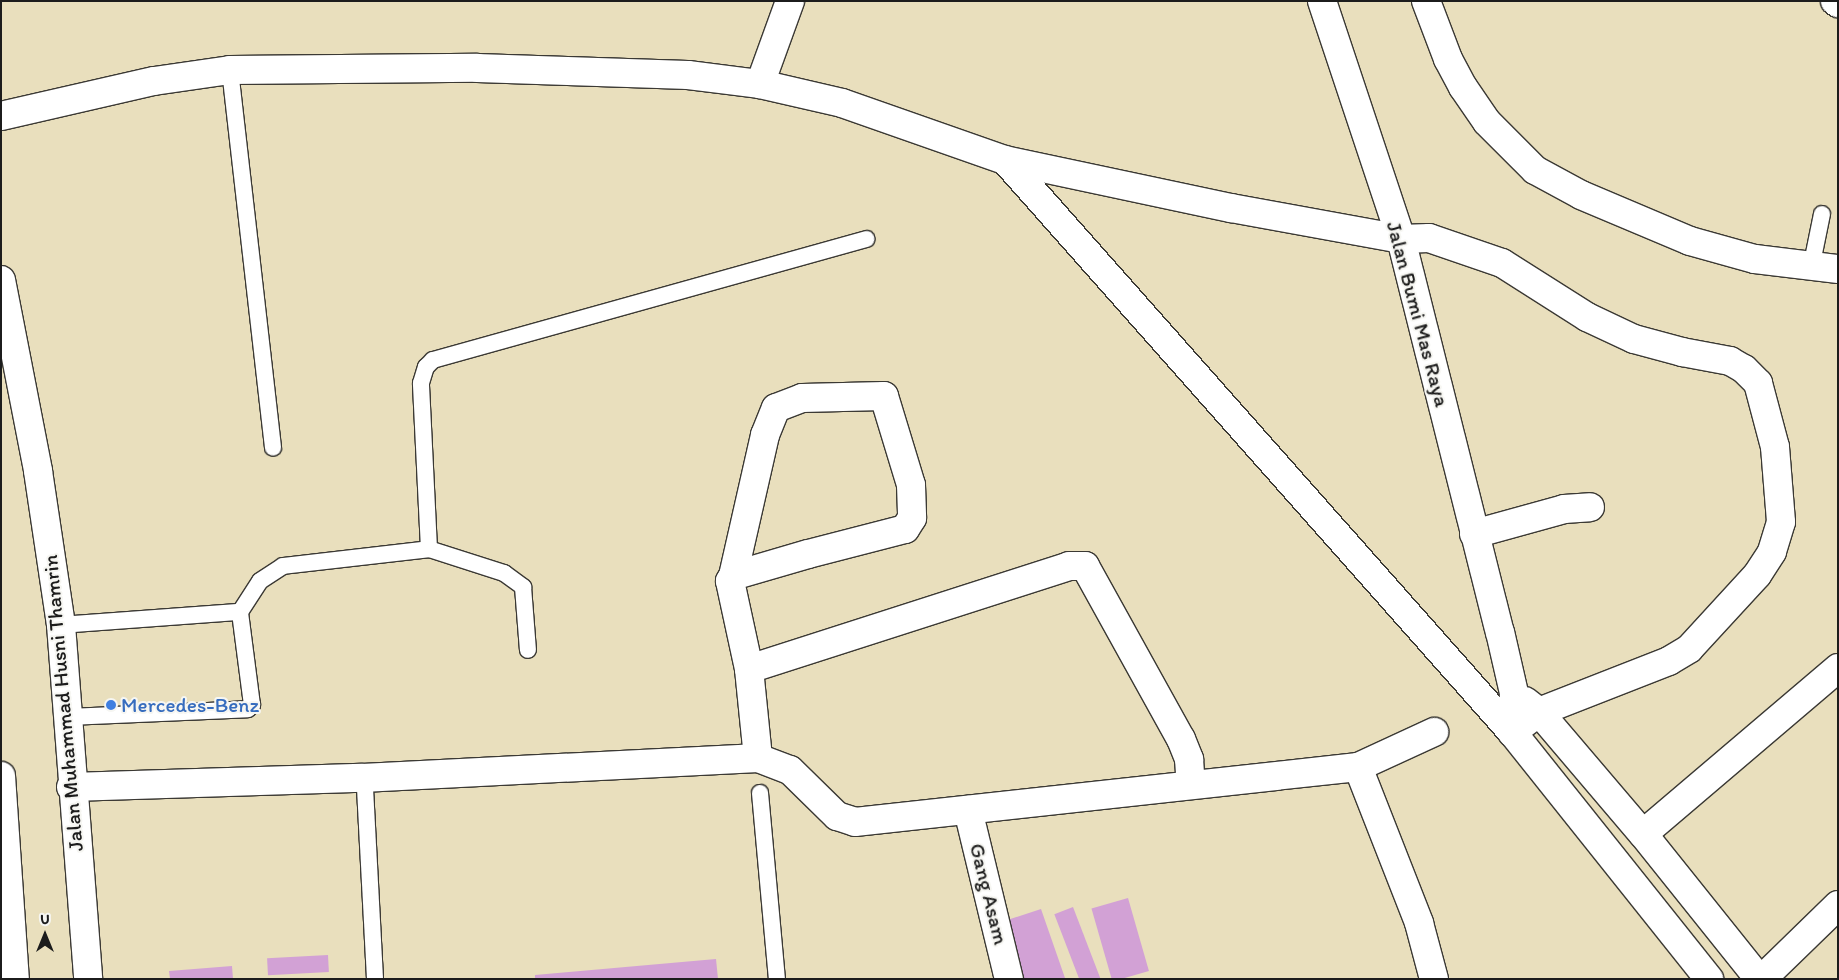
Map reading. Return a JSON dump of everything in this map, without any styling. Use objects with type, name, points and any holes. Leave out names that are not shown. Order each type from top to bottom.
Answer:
[{"type":"street","points":[[760,84],[790,1]]},
{"type":"street","name":"Jalan Bumi Mas Raya","points":[[1322,1],[1401,239],[1514,693],[1512,732]]},
{"type":"street","points":[[1426,1],[1448,60],[1463,87],[1487,122],[1535,170],[1581,195],[1690,241],[1756,259],[1825,269]]},
{"type":"street","points":[[1,116],[145,83],[230,70],[477,68],[688,76],[760,84],[842,103],[1005,160],[1231,208],[1401,239],[1429,238],[1474,251],[1502,263],[1587,317],[1634,339],[1682,352],[1730,361],[1758,383],[1768,411],[1778,470],[1781,522],[1772,552],[1757,575],[1689,649],[1669,660],[1539,712],[1512,732]]},
{"type":"street","points":[[1005,160],[1512,732],[1709,979]]},
{"type":"street","name":"Jalan Muhammad Husni Thamrin","points":[[1,280],[38,470],[61,625],[88,979]]},
{"type":"street","points":[[733,576],[906,529],[912,518],[911,485],[884,396],[802,398],[776,408],[765,435],[733,576],[729,585],[749,670],[758,758]]},
{"type":"street","points":[[1474,534],[1564,509],[1590,507]]},
{"type":"street","points":[[749,670],[904,618],[1069,566],[1085,566],[1181,739],[1189,759],[1191,785]]},
{"type":"street","points":[[1643,834],[1838,668]]},
{"type":"street","points":[[1514,693],[1539,712],[1643,834],[1760,979],[1838,905]]},
{"type":"street","points":[[72,786],[362,778],[758,758],[790,770],[831,812],[845,820],[855,822],[1358,767],[1434,732]]},
{"type":"street","points":[[1358,767],[1419,923],[1434,979]]},
{"type":"street","points":[[1,776],[15,979]]},
{"type":"street","name":"Gang Asam","points":[[968,810],[1009,979]]},
{"type":"lane","points":[[230,70],[273,448]]},
{"type":"lane","points":[[1822,214],[1825,269]]},
{"type":"lane","points":[[429,549],[421,383],[426,367],[433,360],[866,239]]},
{"type":"lane","points":[[68,717],[248,709],[252,705],[240,612],[260,581],[283,566],[429,549],[504,573],[523,587],[528,650]]},
{"type":"lane","points":[[61,625],[240,612]]},
{"type":"lane","points":[[365,788],[375,979]]},
{"type":"lane","points":[[760,793],[777,979]]},
{"type":"building","points":[[1128,898],[1149,971],[1121,979],[1112,979],[1091,908]]},
{"type":"building","points":[[1073,907],[1101,979],[1079,979],[1054,914]]},
{"type":"building","points":[[1041,909],[1065,978],[1062,979],[1021,979],[1001,922]]},
{"type":"building","points":[[328,955],[329,972],[268,975],[267,958]]},
{"type":"building","points":[[716,959],[718,979],[535,979],[535,975]]},
{"type":"building","points":[[232,966],[233,979],[170,979],[169,971]]},
{"type":"place","name":"Mercedes-Benz","points":[[111,705]]}]
